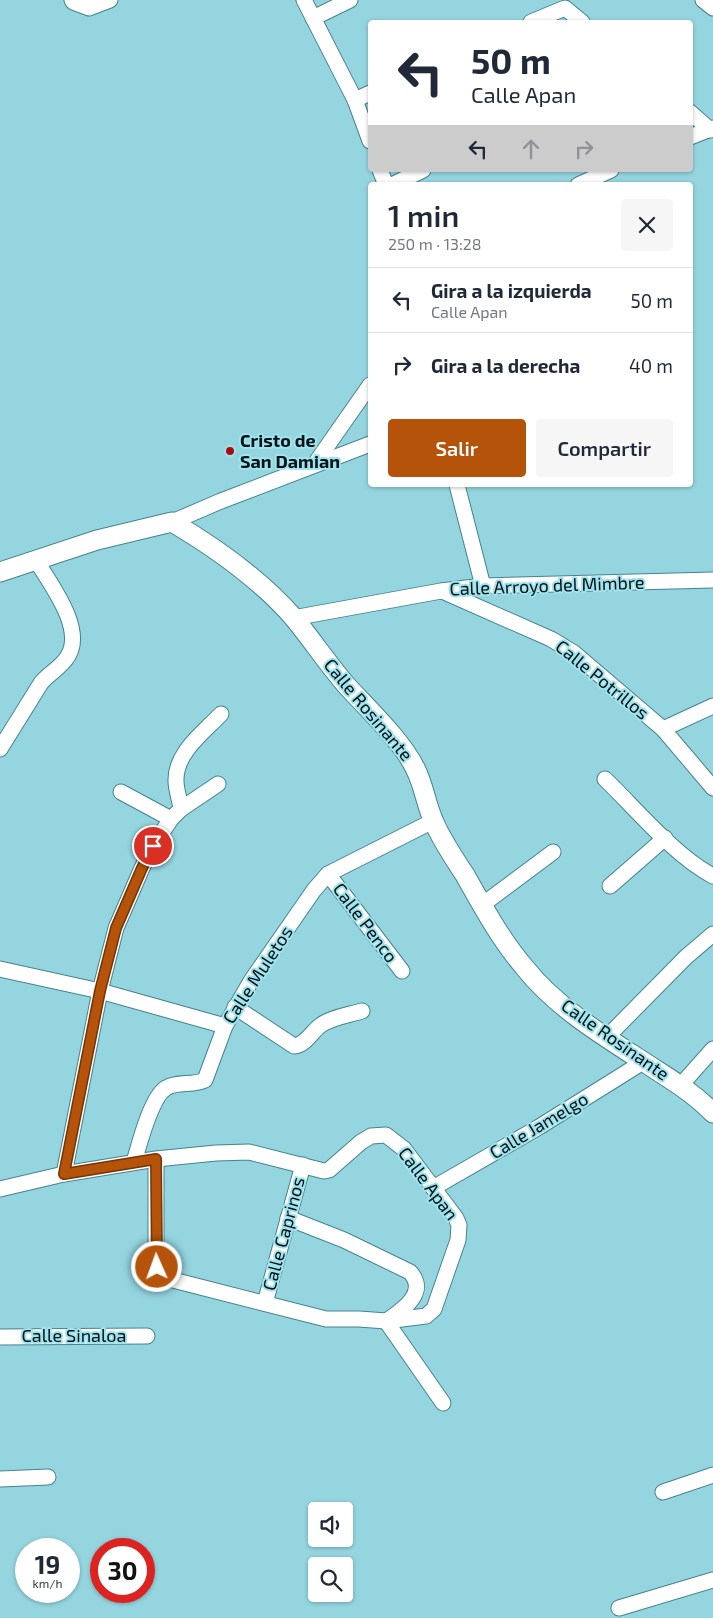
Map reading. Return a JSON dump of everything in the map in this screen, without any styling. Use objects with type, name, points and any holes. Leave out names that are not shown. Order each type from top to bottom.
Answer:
[{"type":"street","points":[[72,0],[90,8],[110,0]]},
{"type":"street","points":[[304,0],[355,100],[368,136]]},
{"type":"street","points":[[313,18],[350,0]]},
{"type":"street","points":[[703,0],[713,8]]},
{"type":"street","points":[[536,20],[565,8],[580,20]]},
{"type":"street","points":[[355,100],[368,94]]},
{"type":"street","points":[[693,114],[712,129]]},
{"type":"street","points":[[693,136],[712,129]]},
{"type":"street","points":[[398,182],[419,172]]},
{"type":"street","points":[[585,182],[607,172]]},
{"type":"street","points":[[314,465],[368,388]]},
{"type":"street","points":[[0,572],[97,540],[172,522],[221,501],[368,445]]},
{"type":"street","points":[[457,487],[482,586]]},
{"type":"street","name":"Calle Rosinante","points":[[172,522],[243,569],[266,590],[293,618],[330,666],[402,748],[423,784],[433,821],[510,949],[527,971],[576,1016],[643,1062],[681,1085],[713,1113]]},
{"type":"street","points":[[0,749],[41,683],[63,663],[72,647],[73,633],[69,618],[36,560]]},
{"type":"street","name":"Calle Arroyo del Mimbre","points":[[293,618],[441,591],[482,586],[713,580]]},
{"type":"street","name":"Calle Potrillos","points":[[441,591],[551,638],[574,653],[663,729],[713,788]]},
{"type":"street","points":[[663,729],[713,706]]},
{"type":"street","points":[[176,814],[178,765],[187,750],[221,714]]},
{"type":"street","points":[[605,779],[691,862],[713,876]]},
{"type":"street","points":[[64,1174],[100,991],[116,928],[153,846],[176,814],[218,784]]},
{"type":"street","points":[[121,792],[176,814]]},
{"type":"street","name":"Calle Muletos","points":[[134,1162],[148,1118],[161,1092],[170,1086],[198,1083],[205,1080],[224,1026],[250,981],[314,890],[328,874],[433,821]]},
{"type":"street","points":[[610,886],[665,838]]},
{"type":"street","points":[[482,904],[553,852]]},
{"type":"street","name":"Calle Penco","points":[[328,874],[402,971]]},
{"type":"street","points":[[607,1037],[686,957],[713,934]]},
{"type":"street","points":[[0,970],[100,991],[224,1026]]},
{"type":"street","points":[[236,1007],[292,1044],[301,1045],[324,1023],[362,1011]]},
{"type":"street","points":[[681,1085],[713,1049]]},
{"type":"street","name":"Calle Jamelgo","points":[[433,1188],[539,1127],[643,1062]]},
{"type":"street","name":"Calle Apan","points":[[0,1189],[64,1174],[134,1162],[216,1152],[249,1152],[324,1171],[329,1170],[361,1142],[371,1136],[386,1134],[404,1149],[460,1225],[458,1240],[431,1312],[426,1316],[386,1321]]},
{"type":"street","name":"Calle Caprinos","points":[[156,1159],[156,1263],[160,1274],[172,1280],[326,1319],[386,1321]]},
{"type":"street","name":"Calle Caprinos","points":[[265,1303],[303,1165]]},
{"type":"street","points":[[288,1218],[344,1240],[410,1272],[416,1278],[417,1287],[410,1303],[386,1321],[443,1402]]},
{"type":"street","name":"Calle Sinaloa","points":[[0,1337],[147,1336]]},
{"type":"street","points":[[663,1492],[713,1475]]},
{"type":"street","points":[[0,1479],[48,1477]]},
{"type":"street","points":[[619,1608],[713,1580]]},
{"type":"place","name":"Cristo de San Damian","points":[[230,451]]},
{"type":"route","points":[[153,846],[116,928],[100,991],[64,1174],[156,1159],[157,1267]]}]
